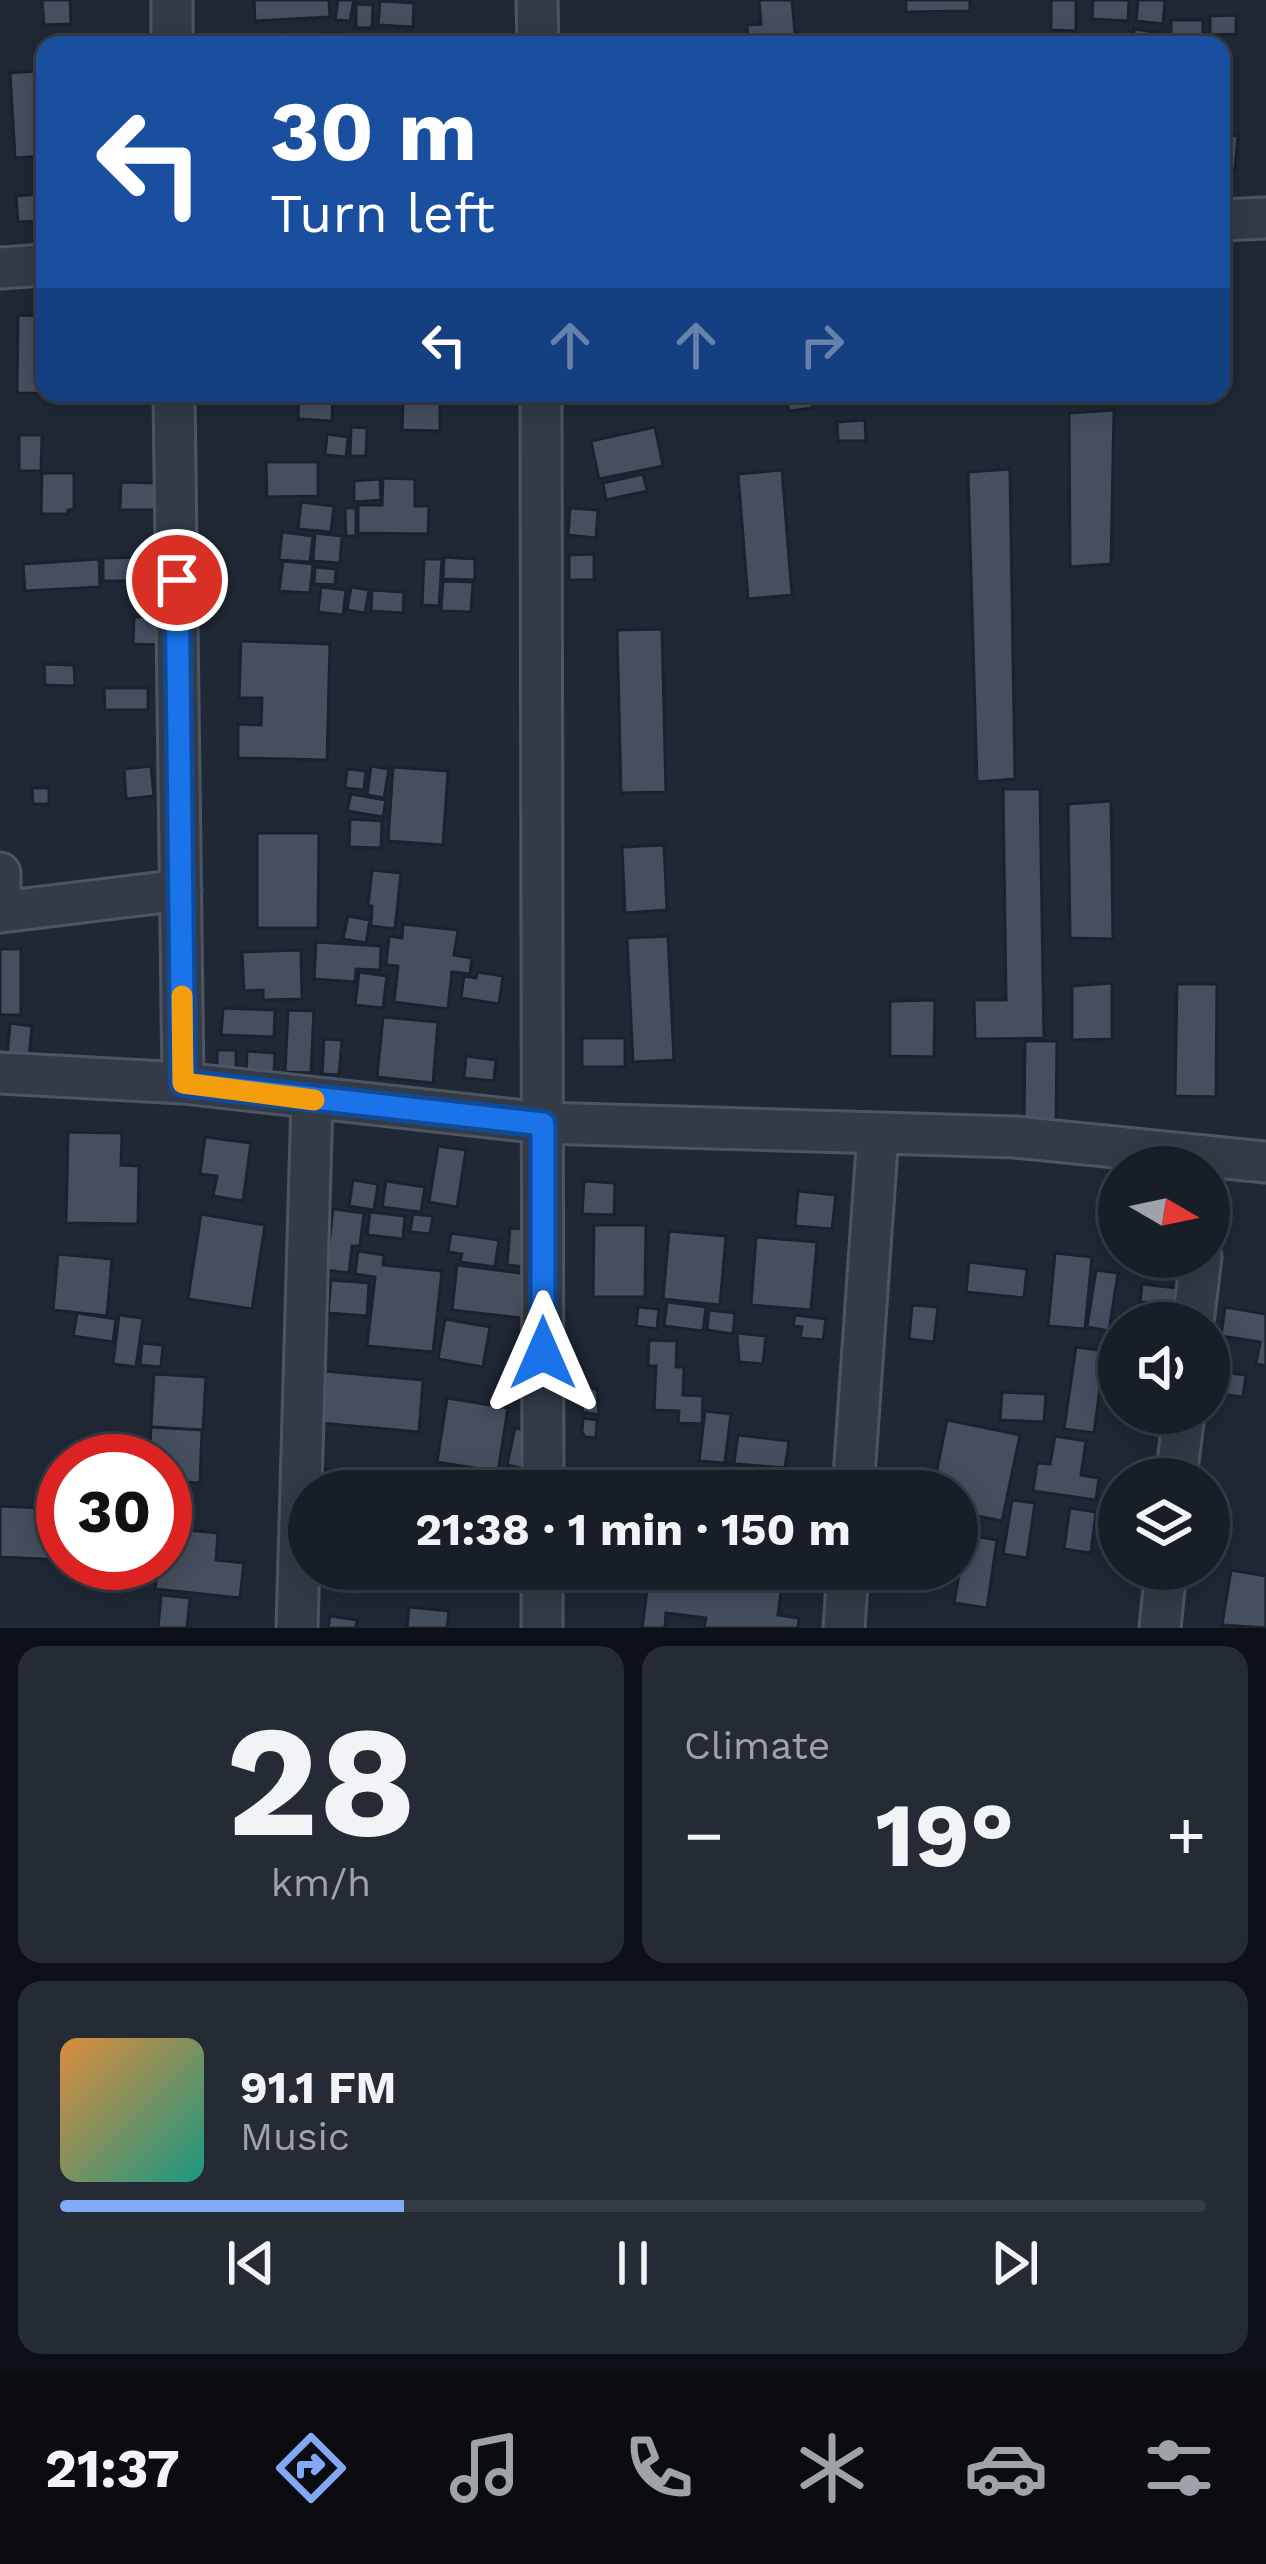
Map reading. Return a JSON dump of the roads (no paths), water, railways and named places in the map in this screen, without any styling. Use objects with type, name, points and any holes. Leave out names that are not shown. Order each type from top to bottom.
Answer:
[{"type":"street","points":[[172,0],[172,36]]},
{"type":"street","points":[[537,0],[538,36]]},
{"type":"street","points":[[1230,220],[1266,218]]},
{"type":"street","points":[[0,268],[36,266]]},
{"type":"street","points":[[174,402],[183,1083]]},
{"type":"street","points":[[541,402],[542,1470]]},
{"type":"street","points":[[0,873],[0,912],[182,890]]},
{"type":"street","points":[[0,1073],[183,1083],[543,1124],[1015,1137],[1098,1151]]},
{"type":"street","points":[[297,1628],[312,1100]]},
{"type":"street","points":[[854,1470],[878,1132]]},
{"type":"street","points":[[1230,1166],[1266,1162]]},
{"type":"street","points":[[542,1590],[542,1628]]},
{"type":"street","points":[[844,1628],[847,1590]]},
{"type":"street","points":[[1160,1628],[1164,1590]]}]
